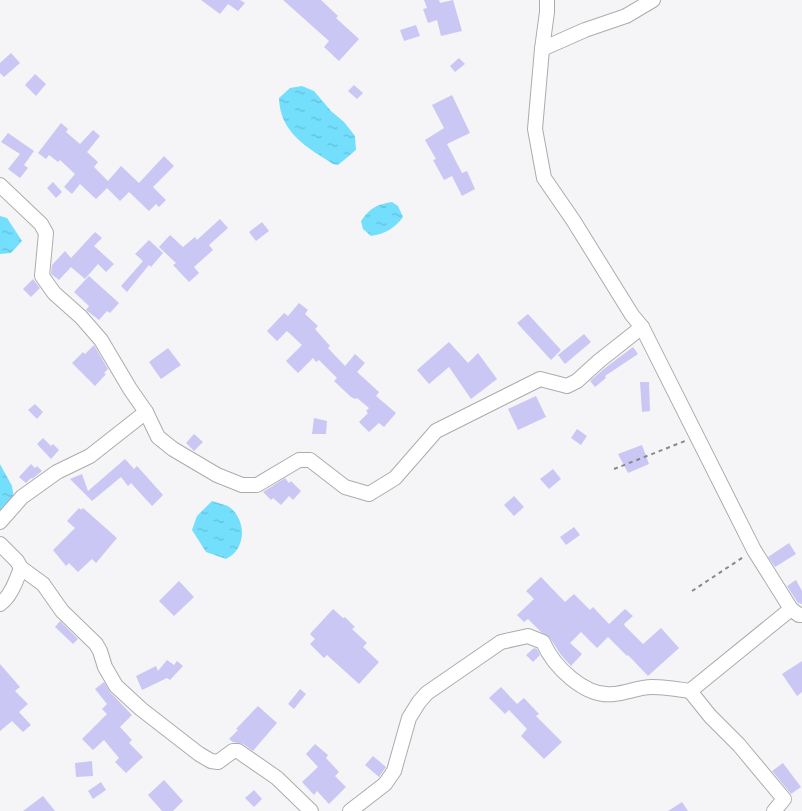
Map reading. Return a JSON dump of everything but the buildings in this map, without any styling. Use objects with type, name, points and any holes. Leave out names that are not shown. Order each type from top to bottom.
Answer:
[{"type":"street","points":[[350,811],[385,784],[394,771],[409,718],[418,702],[427,693],[501,642],[528,636],[543,642],[548,654],[561,669],[577,683],[592,692],[612,695],[649,686],[690,691],[797,612],[754,550],[642,327],[632,315],[573,220],[544,178],[535,129],[547,0]]},
{"type":"street","points":[[542,49],[585,30],[626,16],[653,0]]},
{"type":"street","points":[[0,185],[41,224],[46,233],[42,276],[54,293],[81,317],[101,340],[146,412],[158,436],[173,449],[217,475],[242,485],[257,485],[299,460],[310,460],[345,487],[368,494],[395,478],[436,431],[540,379],[567,386],[577,381],[642,327]]},
{"type":"street","points":[[0,522],[22,497],[57,472],[90,456],[146,412]]},
{"type":"street","points":[[0,544],[17,561],[21,568],[43,584],[62,611],[96,644],[105,667],[116,686],[141,709],[199,754],[211,761],[218,762],[233,750],[238,751],[277,778],[311,811]]},
{"type":"street","points":[[0,604],[14,585],[21,568]]},
{"type":"street","points":[[690,691],[710,716],[739,745],[784,799],[774,811]]},
{"type":"path","points":[[614,469],[697,437]]},
{"type":"path","points":[[692,592],[754,550]]},
{"type":"water","points":[[302,86],[314,91],[355,136],[356,150],[338,165],[333,164],[305,145],[284,121],[279,98],[290,88]]},
{"type":"water","points":[[392,202],[398,206],[403,217],[389,230],[371,236],[363,229],[361,221],[374,207]]},
{"type":"water","points":[[0,216],[7,218],[22,241],[11,253],[0,254]]},
{"type":"water","points":[[0,464],[12,486],[14,499],[0,512]]},
{"type":"water","points":[[212,501],[228,506],[239,518],[241,526],[242,534],[238,548],[226,559],[206,552],[192,530],[197,516]]}]
